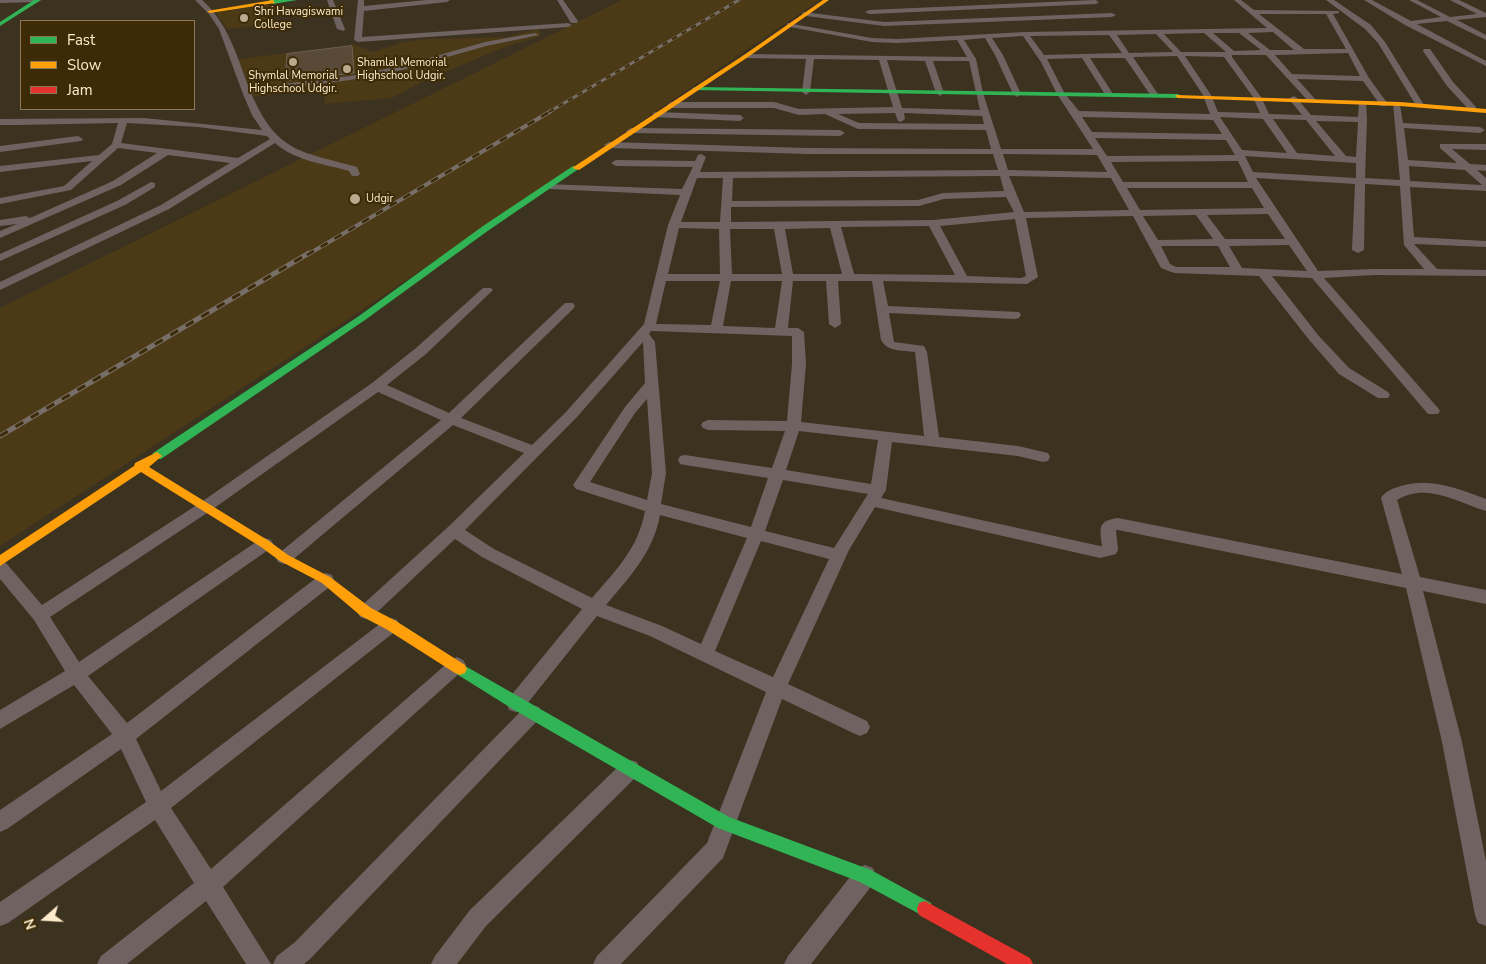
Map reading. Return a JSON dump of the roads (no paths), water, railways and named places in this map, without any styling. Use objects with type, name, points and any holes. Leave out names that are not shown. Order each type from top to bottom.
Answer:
[{"type":"main road","points":[[0,18],[28,0]]},
{"type":"main road","points":[[0,24],[38,0]]},
{"type":"main road","points":[[210,11],[272,1],[294,0]]},
{"type":"main road","points":[[0,561],[362,318],[486,228],[746,56],[826,0]]},
{"type":"main road","points":[[695,89],[806,92],[1207,95],[1486,111]]},
{"type":"main road","points":[[140,466],[284,558],[326,580],[366,612],[391,624],[524,709],[724,823],[865,876],[1024,964]]},
{"type":"street","points":[[0,1],[38,0]]},
{"type":"street","points":[[198,0],[210,11],[224,33],[250,104],[273,136],[285,147],[354,170],[356,174]]},
{"type":"street","points":[[330,0],[340,30]]},
{"type":"street","points":[[361,0],[358,40],[571,21]]},
{"type":"street","points":[[360,9],[447,0]]},
{"type":"street","points":[[560,0],[571,21]]},
{"type":"street","points":[[1237,0],[1302,52]]},
{"type":"street","points":[[1329,0],[1349,12],[1368,27],[1381,42],[1420,106]]},
{"type":"street","points":[[1367,0],[1486,64]]},
{"type":"street","points":[[1412,0],[1486,38]]},
{"type":"street","points":[[1452,0],[1486,16]]},
{"type":"street","points":[[806,14],[884,24],[1115,18],[1096,1],[869,12]]},
{"type":"street","points":[[1253,12],[1349,12]]},
{"type":"street","points":[[1328,12],[1365,79],[1384,104]]},
{"type":"street","points":[[1408,23],[1486,16]]},
{"type":"street","points":[[561,17],[571,21]]},
{"type":"street","points":[[790,25],[885,41],[1111,32],[1127,29],[1157,31],[1276,30]]},
{"type":"street","points":[[1157,31],[1179,54],[1207,95],[1215,116],[1240,156],[1252,180],[1315,275],[1433,410]]},
{"type":"street","points":[[1206,31],[1230,54],[1257,97],[1266,116],[1294,156]]},
{"type":"street","points":[[1241,31],[1269,53],[1312,100]]},
{"type":"street","points":[[1111,32],[1154,94]]},
{"type":"street","points":[[1025,34],[1042,57],[1061,94],[1102,155],[1154,242],[1165,266],[1170,270],[1315,275],[1433,272],[1486,273]]},
{"type":"street","points":[[246,91],[350,78],[402,68],[485,44],[534,35]]},
{"type":"street","points":[[987,36],[999,55],[1017,94]]},
{"type":"street","points":[[662,277],[962,278],[1023,282],[1029,280],[1032,277],[1020,216],[1010,194],[989,127],[972,59],[959,37]]},
{"type":"street","points":[[1042,57],[1351,51]]},
{"type":"street","points":[[1427,51],[1450,84],[1473,109]]},
{"type":"street","points":[[1311,52],[1337,78]]},
{"type":"street","points":[[746,56],[972,59]]},
{"type":"street","points":[[806,92],[810,57]]},
{"type":"street","points":[[1085,57],[1109,94]]},
{"type":"street","points":[[883,58],[902,126]]},
{"type":"street","points":[[928,59],[940,93]]},
{"type":"street","points":[[1290,76],[1365,79]]},
{"type":"street","points":[[1293,99],[1342,158]]},
{"type":"street","points":[[1358,250],[1364,103]]},
{"type":"street","points":[[671,104],[774,105],[799,112],[898,110],[985,113]]},
{"type":"street","points":[[1396,105],[1400,124],[1408,240],[1412,250],[1433,272]]},
{"type":"street","points":[[826,112],[858,126],[989,127]]},
{"type":"street","points":[[656,114],[740,118]]},
{"type":"street","points":[[1076,114],[1266,116],[1363,120]]},
{"type":"street","points":[[0,122],[27,124],[123,120],[210,126],[273,136]]},
{"type":"street","points":[[0,201],[67,188],[116,145],[123,120]]},
{"type":"street","points":[[1400,124],[1480,130]]},
{"type":"street","points":[[632,131],[840,133]]},
{"type":"street","points":[[1089,135],[1228,137]]},
{"type":"street","points":[[0,286],[165,206],[239,161],[273,136]]},
{"type":"street","points":[[0,148],[78,139]]},
{"type":"street","points":[[116,145],[239,161]]},
{"type":"street","points":[[609,145],[1102,155],[1294,156],[1362,160]]},
{"type":"street","points":[[1486,147],[1443,146],[1486,184]]},
{"type":"street","points":[[366,612],[454,532],[571,415],[645,330],[662,277],[673,225],[699,164],[704,147]]},
{"type":"street","points":[[0,235],[117,183],[167,151]]},
{"type":"street","points":[[0,169],[103,157]]},
{"type":"street","points":[[1403,163],[1486,168]]},
{"type":"street","points":[[616,164],[699,164]]},
{"type":"street","points":[[694,175],[1004,173],[1117,180],[1361,180],[1486,188]]},
{"type":"street","points":[[716,330],[726,278],[724,226],[728,175]]},
{"type":"street","points":[[0,260],[113,206],[151,185]]},
{"type":"street","points":[[550,186],[686,192]]},
{"type":"street","points":[[726,204],[919,203],[943,196],[1010,194]]},
{"type":"street","points":[[673,225],[780,226],[933,223],[1020,216],[1271,211]]},
{"type":"street","points":[[1199,212],[1221,242],[1238,271]]},
{"type":"street","points":[[0,223],[40,218]]},
{"type":"street","points":[[933,223],[962,278]]},
{"type":"street","points":[[835,225],[849,277]]},
{"type":"street","points":[[780,226],[788,278],[781,332]]},
{"type":"street","points":[[1408,240],[1486,244]]},
{"type":"street","points":[[1154,242],[1292,242]]},
{"type":"street","points":[[0,260],[23,275]]},
{"type":"street","points":[[1263,272],[1314,338],[1344,371],[1383,396]]},
{"type":"street","points":[[877,277],[887,340],[890,345],[914,347],[921,352],[932,441]]},
{"type":"street","points":[[832,278],[835,324]]},
{"type":"street","points":[[40,615],[205,507],[377,386],[421,351],[487,290]]},
{"type":"street","points":[[284,558],[451,419],[569,306]]},
{"type":"street","points":[[882,309],[1015,314]]},
{"type":"street","points":[[645,330],[798,332],[799,364],[794,426],[756,535],[705,654]]},
{"type":"street","points":[[285,964],[303,950],[524,709],[594,607],[634,562],[650,526],[659,473],[649,342],[645,330]]},
{"type":"street","points":[[653,383],[630,410],[581,485],[653,508],[838,556]]},
{"type":"street","points":[[377,386],[451,419],[534,451]]},
{"type":"street","points":[[708,425],[794,426],[1018,451],[1043,457]]},
{"type":"street","points":[[605,964],[715,850],[777,688],[838,556],[874,495],[886,435]]},
{"type":"street","points":[[686,460],[777,474],[874,495],[1100,552],[1110,550],[1108,528],[1111,524],[1118,524],[1486,597]]},
{"type":"street","points":[[1486,505],[1441,488],[1415,487],[1398,491],[1389,498],[1413,583],[1452,742],[1486,914]]},
{"type":"street","points":[[454,532],[488,553],[594,607],[656,631],[860,727]]},
{"type":"street","points":[[0,720],[76,674],[264,544]]},
{"type":"street","points":[[0,568],[40,615],[76,674],[125,736],[158,806],[259,964]]},
{"type":"street","points":[[0,822],[125,736],[326,580]]},
{"type":"street","points":[[0,916],[158,806],[391,624]]},
{"type":"street","points":[[108,964],[209,885],[457,665]]},
{"type":"street","points":[[443,964],[478,918],[630,770]]},
{"type":"street","points":[[796,964],[865,876]]},
{"type":"railway","points":[[549,112],[739,0]]},
{"type":"railway","points":[[307,255],[551,111]]},
{"type":"railway","points":[[0,436],[309,253]]},
{"type":"place","name":"Shri Havagiswami College","points":[[244,18]]},
{"type":"place","name":"Shymlal Memorial Highschool Udgir.","points":[[293,62]]},
{"type":"place","name":"Shamlal Memorial Highschool Udgir.","points":[[347,69]]},
{"type":"place","name":"Udgir","points":[[355,199]]}]
